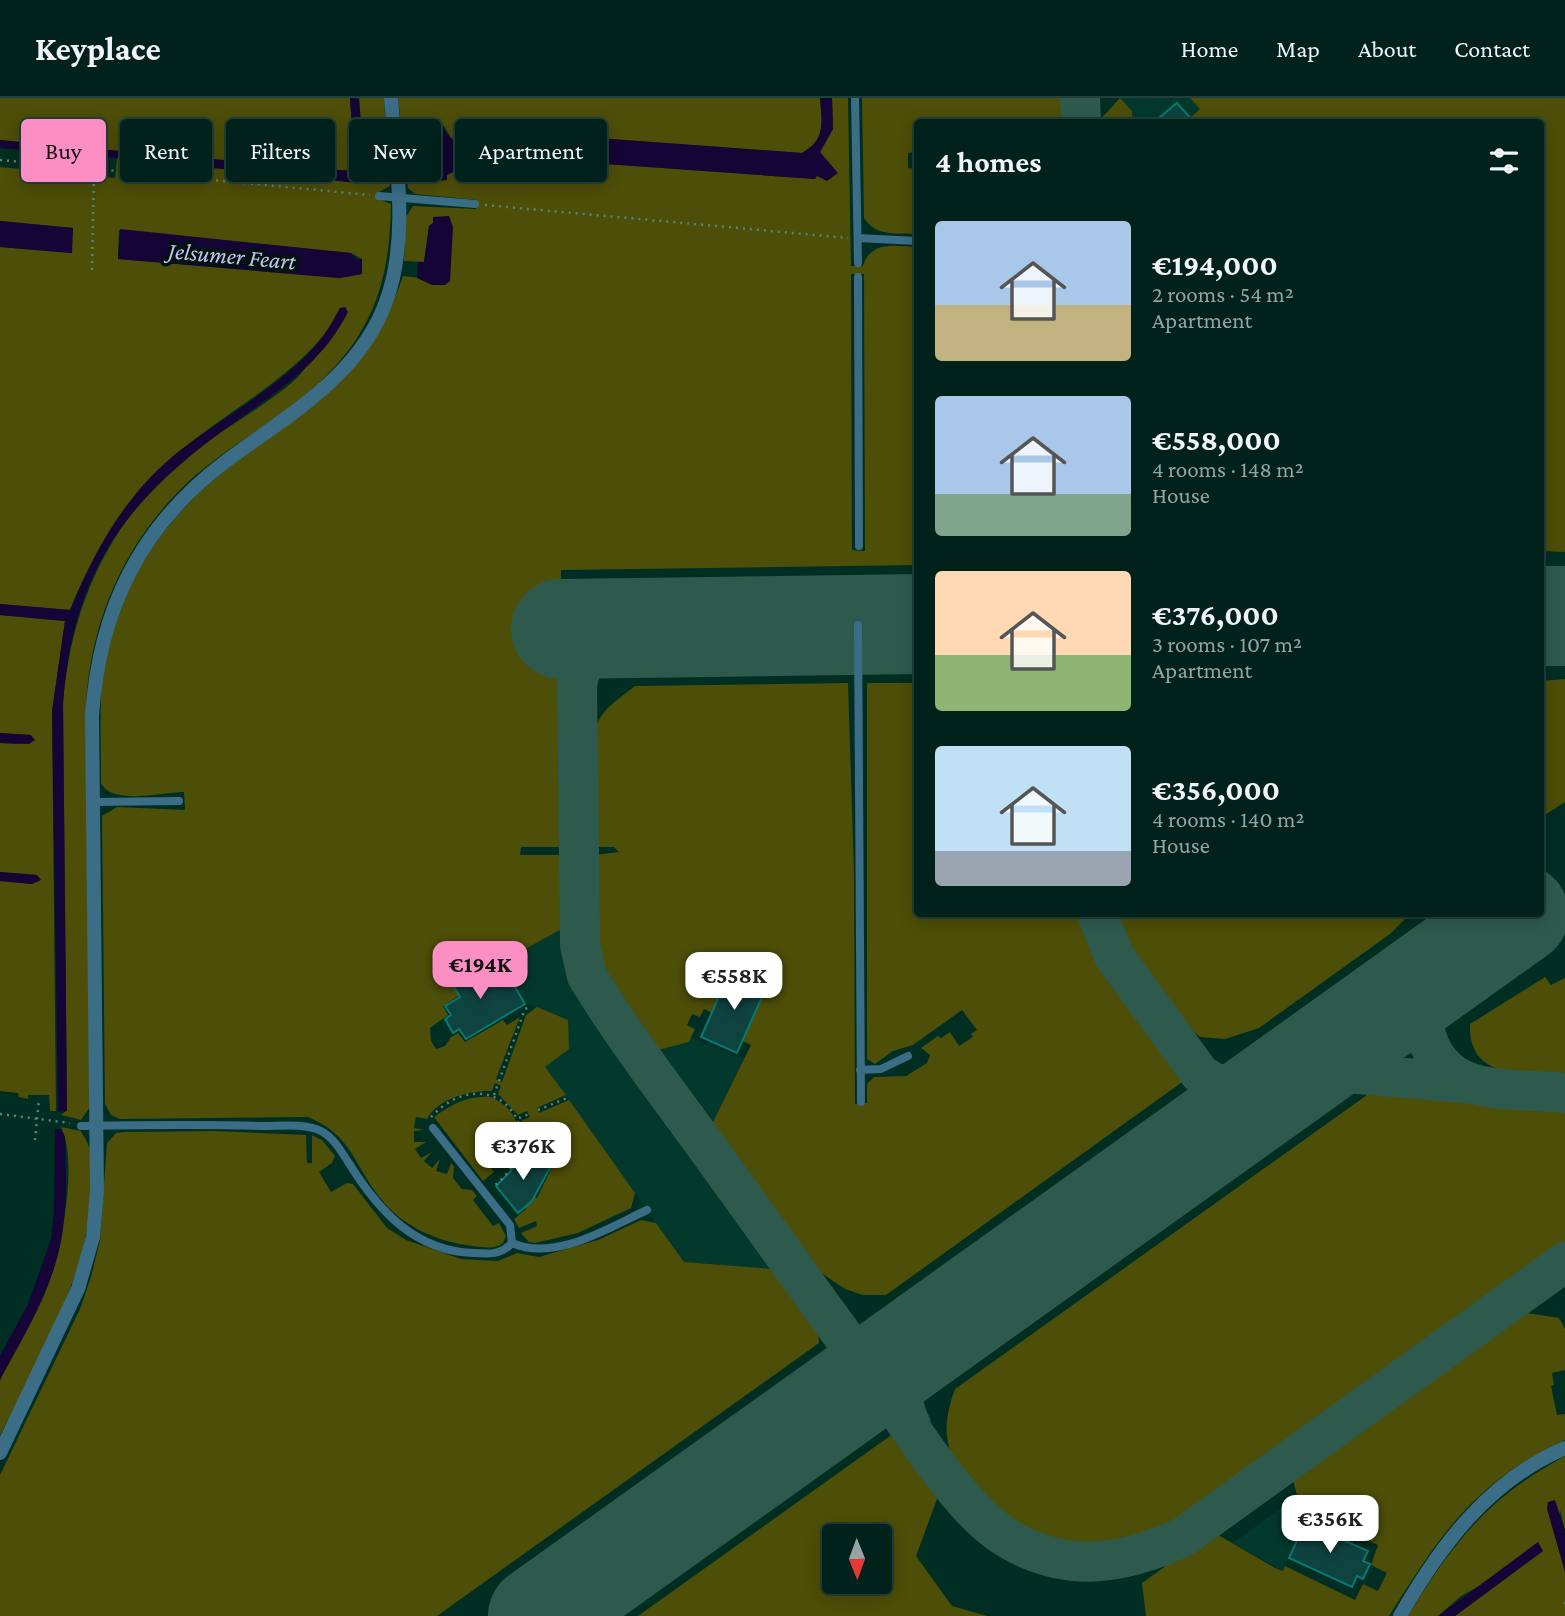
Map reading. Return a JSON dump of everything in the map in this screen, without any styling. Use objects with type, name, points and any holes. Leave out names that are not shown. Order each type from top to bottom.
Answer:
[{"type":"street","points":[[0,1453],[68,1315],[87,1262],[97,1191],[94,686],[105,628],[125,578],[158,527],[194,487],[327,388],[364,342],[376,322],[391,284],[398,232],[391,98]]},
{"type":"street","points":[[1400,1616],[1438,1554],[1475,1511],[1518,1475],[1565,1448]]},
{"type":"lane","points":[[855,98],[858,263]]},
{"type":"lane","points":[[379,196],[475,204]]},
{"type":"lane","points":[[858,238],[914,241]]},
{"type":"lane","points":[[858,277],[859,546]]},
{"type":"lane","points":[[858,625],[861,1102]]},
{"type":"lane","points":[[93,802],[179,801]]},
{"type":"lane","points":[[860,1070],[881,1069],[908,1056]]},
{"type":"lane","points":[[81,1126],[213,1124],[305,1127],[320,1131],[337,1145],[380,1210],[420,1239],[462,1253],[495,1254],[506,1250],[512,1243],[510,1225],[433,1128]]},
{"type":"lane","points":[[512,1243],[533,1250],[564,1244],[647,1210]]},
{"type":"path","points":[[0,160],[21,162]]},
{"type":"path","points":[[106,170],[379,196]]},
{"type":"path","points":[[92,270],[94,182]]},
{"type":"path","points":[[475,204],[858,238]]},
{"type":"path","points":[[494,1095],[525,1009],[531,1006]]},
{"type":"path","points":[[433,1128],[432,1115],[454,1101],[473,1094],[494,1095],[510,1105],[518,1119],[521,1140],[514,1161],[505,1176],[485,1193]]},
{"type":"path","points":[[538,1110],[567,1098]]},
{"type":"path","points":[[35,1140],[38,1099]]},
{"type":"path","points":[[0,1114],[81,1126]]},
{"type":"path","points":[[518,1119],[529,1114]]},
{"type":"shaded area","points":[[0,98],[350,98],[349,169],[340,171],[335,171],[335,119],[226,119],[226,161],[212,159],[212,119],[120,119],[120,151],[106,150],[106,119],[21,119],[21,142],[0,140]]},
{"type":"shaded area","points":[[359,98],[384,98],[385,119],[361,119]]},
{"type":"shaded area","points":[[398,98],[820,98],[822,123],[815,142],[802,153],[607,139],[607,119],[455,119],[455,139],[452,139],[441,119],[400,119]]},
{"type":"shaded area","points":[[832,98],[848,98],[851,266],[863,266],[878,248],[914,247],[914,565],[561,570],[565,847],[521,847],[520,855],[566,855],[567,926],[489,969],[492,975],[443,1006],[448,1015],[430,1028],[431,1041],[436,1049],[445,1046],[451,1037],[458,1033],[465,1042],[503,1020],[507,1025],[520,1017],[496,1079],[502,1082],[526,1015],[537,1007],[568,1020],[569,1049],[545,1067],[566,1095],[537,1108],[539,1113],[569,1100],[635,1193],[631,1208],[578,1233],[529,1242],[521,1233],[537,1226],[536,1221],[519,1228],[514,1219],[526,1209],[520,1201],[529,1193],[537,1198],[553,1165],[521,1152],[524,1140],[521,1121],[530,1117],[527,1111],[518,1115],[498,1094],[501,1086],[495,1083],[492,1091],[456,1097],[439,1106],[427,1119],[416,1117],[414,1128],[425,1130],[414,1131],[414,1142],[426,1142],[415,1149],[421,1158],[432,1152],[424,1161],[432,1168],[440,1159],[436,1171],[447,1174],[451,1163],[454,1167],[453,1178],[462,1189],[472,1190],[477,1196],[473,1200],[493,1226],[499,1223],[506,1236],[503,1243],[493,1247],[447,1241],[422,1232],[400,1218],[372,1187],[335,1133],[308,1117],[120,1119],[111,1115],[105,1104],[102,816],[117,807],[185,810],[184,792],[126,796],[107,790],[101,783],[101,693],[112,631],[123,602],[153,547],[193,499],[248,453],[303,414],[349,373],[369,347],[387,316],[403,276],[423,278],[433,223],[429,226],[424,262],[404,261],[406,217],[413,206],[476,209],[477,200],[415,194],[408,188],[407,182],[441,182],[447,180],[447,175],[455,171],[455,182],[607,182],[607,164],[815,179],[820,152],[833,129]],"holes":[[[851,274],[864,274],[865,551],[852,550]]]},
{"type":"shaded area","points":[[862,98],[1066,98],[1066,115],[1062,119],[914,119],[914,152],[908,153],[908,168],[914,169],[914,234],[881,231],[864,218]]},
{"type":"shaded area","points":[[1120,98],[1190,98],[1200,109],[1190,118],[1177,103],[1158,119],[1133,119],[1132,111]]},
{"type":"shaded area","points":[[1120,98],[1132,111],[1133,119],[1101,119]]},
{"type":"shaded area","points":[[1190,98],[1565,98],[1565,552],[1544,551],[1544,119],[1193,119],[1191,117],[1200,109]]},
{"type":"shaded area","points":[[117,158],[120,158],[120,182],[212,182],[212,167],[226,169],[226,182],[335,182],[335,180],[390,182],[390,186],[379,192],[379,199],[391,204],[385,269],[366,322],[334,368],[312,389],[210,463],[165,506],[129,556],[104,612],[95,642],[86,704],[90,1107],[81,1120],[61,1115],[67,1110],[63,704],[67,668],[85,599],[99,566],[117,535],[137,506],[161,479],[202,445],[297,378],[329,329],[296,364],[181,450],[145,484],[102,543],[70,610],[0,604],[0,247],[71,253],[73,228],[0,221],[0,167],[21,169],[21,182],[106,182],[106,177],[115,178]],"holes":[[[119,230],[351,253],[362,259],[362,274],[340,278],[118,259]]]},
{"type":"shaded area","points":[[0,615],[65,621],[52,711],[56,1111],[50,1111],[49,1095],[28,1095],[28,1099],[19,1097],[18,1093],[0,1091],[0,881],[32,884],[37,875],[0,872],[0,743],[19,744],[31,735],[0,733]]},
{"type":"shaded area","points":[[1565,679],[1565,802],[1544,815],[1544,681]]},
{"type":"shaded area","points":[[848,683],[854,872],[855,1104],[867,1103],[867,1084],[874,1077],[906,1076],[927,1063],[930,1055],[921,1048],[938,1036],[941,1038],[950,1032],[959,1046],[973,1037],[971,1034],[977,1030],[962,1010],[913,1045],[893,1051],[875,1064],[867,1059],[867,683],[914,683],[914,917],[1084,917],[1088,933],[1110,977],[1185,1080],[886,1295],[863,1295],[845,1289],[817,1270],[712,1124],[751,1045],[742,1041],[765,991],[755,986],[758,979],[743,973],[712,1013],[704,1009],[700,1017],[692,1014],[687,1025],[695,1029],[689,1042],[658,1050],[603,972],[595,950],[594,855],[619,852],[614,847],[593,847],[590,782],[594,733],[606,710],[635,686]]},
{"type":"shaded area","points":[[1112,917],[1407,917],[1390,934],[1259,1028],[1225,1039],[1200,1037],[1171,1012],[1123,944]]},
{"type":"shaded area","points":[[567,926],[571,980],[578,996],[773,1269],[684,1262],[545,1067],[537,1007],[525,1004],[499,962]]},
{"type":"shaded area","points":[[1545,977],[1551,985],[1565,978],[1565,1076],[1516,1073],[1488,1064],[1478,1056],[1472,1042],[1470,1024]]},
{"type":"shaded area","points":[[691,1038],[744,1059],[712,1124],[658,1050],[689,1042]]},
{"type":"shaded area","points":[[1374,1090],[1390,1094],[1565,1111],[1565,1246],[1322,1423],[1244,1475],[1187,1518],[1153,1536],[1127,1544],[1075,1546],[1049,1541],[1025,1532],[1002,1518],[961,1473],[949,1448],[947,1422],[955,1389]]},
{"type":"shaded area","points":[[475,1097],[491,1097],[512,1113],[520,1138],[504,1133],[501,1147],[507,1149],[504,1156],[500,1155],[491,1168],[494,1172],[483,1181],[434,1117],[461,1101]]},
{"type":"shaded area","points":[[61,1127],[81,1131],[89,1148],[92,1188],[88,1226],[66,1299],[0,1436],[2,1374],[45,1292],[59,1245],[68,1168],[67,1145]]},
{"type":"shaded area","points":[[213,1131],[306,1135],[307,1163],[312,1163],[312,1135],[322,1140],[335,1156],[332,1163],[319,1172],[331,1192],[347,1183],[353,1184],[387,1228],[406,1240],[461,1259],[498,1261],[517,1253],[539,1257],[598,1240],[641,1220],[656,1223],[684,1262],[773,1269],[818,1330],[819,1343],[437,1616],[0,1616],[0,1475],[80,1309],[91,1277],[100,1240],[107,1143],[116,1133],[124,1132]]},
{"type":"shaded area","points":[[1520,1312],[1559,1318],[1565,1329],[1565,1370],[1552,1373],[1554,1385],[1551,1386],[1557,1415],[1565,1414],[1565,1440],[1506,1474],[1462,1513],[1425,1560],[1389,1616],[1146,1616],[1142,1583],[1213,1532],[1275,1568],[1283,1571],[1285,1566],[1355,1600],[1363,1584],[1378,1591],[1387,1573],[1371,1565],[1378,1545],[1301,1511],[1292,1476]]},
{"type":"shaded area","points":[[897,1431],[940,1491],[916,1556],[952,1606],[987,1616],[638,1616]]},
{"type":"shaded area","points":[[1565,1456],[1565,1530],[1560,1510],[1557,1537],[1565,1572],[1565,1616],[1455,1616],[1543,1551],[1461,1596],[1438,1616],[1408,1616],[1457,1544],[1475,1524],[1514,1488]]},
{"type":"shaded area","points":[[1297,1496],[1301,1511],[1308,1514],[1283,1571],[1233,1543]]},
{"type":"water","points":[[350,98],[359,99],[361,119],[352,119]]},
{"type":"water","points":[[820,98],[832,98],[833,129],[820,152],[838,173],[827,181],[817,176],[815,179],[607,164],[607,139],[802,153],[810,148],[819,136],[822,123]]},
{"type":"water","points":[[441,121],[452,139],[455,139],[455,171],[447,175],[447,180],[441,180]]},
{"type":"water","points":[[0,140],[21,142],[21,150],[0,148]]},
{"type":"water","points":[[106,150],[120,151],[120,158],[106,157]]},
{"type":"water","points":[[212,159],[226,160],[226,169],[212,168]]},
{"type":"water","points":[[335,170],[349,171],[349,182],[360,182],[357,183],[335,181]]},
{"type":"water","points":[[449,216],[453,227],[450,281],[445,285],[432,285],[417,278],[418,262],[424,262],[429,226],[433,223],[433,217]]},
{"type":"water","points":[[0,221],[73,228],[72,253],[0,247]]},
{"type":"water","name":"Jelsumer Feart","points":[[120,229],[351,253],[356,259],[362,259],[362,274],[340,278],[118,259]]},
{"type":"water","points":[[345,307],[348,312],[338,330],[299,374],[197,450],[136,509],[113,540],[94,575],[79,613],[69,656],[63,704],[67,1111],[58,1112],[52,711],[65,621],[0,615],[0,604],[70,610],[102,543],[145,483],[182,449],[286,374],[317,344],[340,308]]},
{"type":"water","points":[[0,733],[31,735],[35,740],[29,744],[0,743]]},
{"type":"water","points":[[0,872],[37,875],[41,880],[32,884],[0,881]]},
{"type":"water","points":[[55,1129],[61,1129],[65,1137],[65,1205],[60,1246],[43,1298],[0,1380],[0,1356],[28,1304],[51,1239]]},
{"type":"water","points":[[1555,1500],[1565,1530],[1565,1572],[1547,1509],[1548,1502]]},
{"type":"water","points":[[1538,1542],[1543,1551],[1455,1616],[1438,1616]]},
{"type":"building","points":[[1177,103],[1191,119],[1158,119]]},
{"type":"building","points":[[469,962],[481,983],[505,970],[525,1004],[466,1039],[459,1029],[453,1033],[445,1019],[451,1015],[445,1006],[460,997],[447,975]]},
{"type":"building","points":[[743,972],[758,979],[755,986],[765,990],[737,1053],[701,1037],[729,974],[740,979]]},
{"type":"building","points":[[522,1154],[551,1166],[532,1201],[518,1213],[496,1186]]},
{"type":"building","points":[[1305,1523],[1368,1551],[1363,1561],[1370,1564],[1363,1579],[1357,1576],[1352,1587],[1289,1558]]},
{"type":"taxiway","points":[[1080,98],[1081,119]]},
{"type":"taxiway","points":[[631,628],[607,634],[592,645],[583,661],[577,685],[580,945],[587,976],[647,1066],[941,1472],[973,1510],[1007,1538],[1051,1557],[1095,1562],[1138,1554],[1183,1537],[1565,1262]]},
{"type":"taxiway","points":[[1098,917],[1114,956],[1200,1074],[1220,1085],[1236,1090],[1250,1090],[1263,1088],[1290,1077],[1324,1071],[1475,1084]]},
{"type":"taxiway","points":[[1453,961],[1432,986],[1424,1016],[1429,1045],[1446,1069],[1459,1078],[1485,1087],[1565,1093]]},
{"type":"taxiway","points":[[911,1425],[903,1402],[904,1380],[912,1358],[926,1338]]},
{"type":"runway","points":[[1544,616],[1565,616]]},
{"type":"runway","points":[[561,629],[914,624]]},
{"type":"runway","points":[[538,1616],[1515,917]]}]
